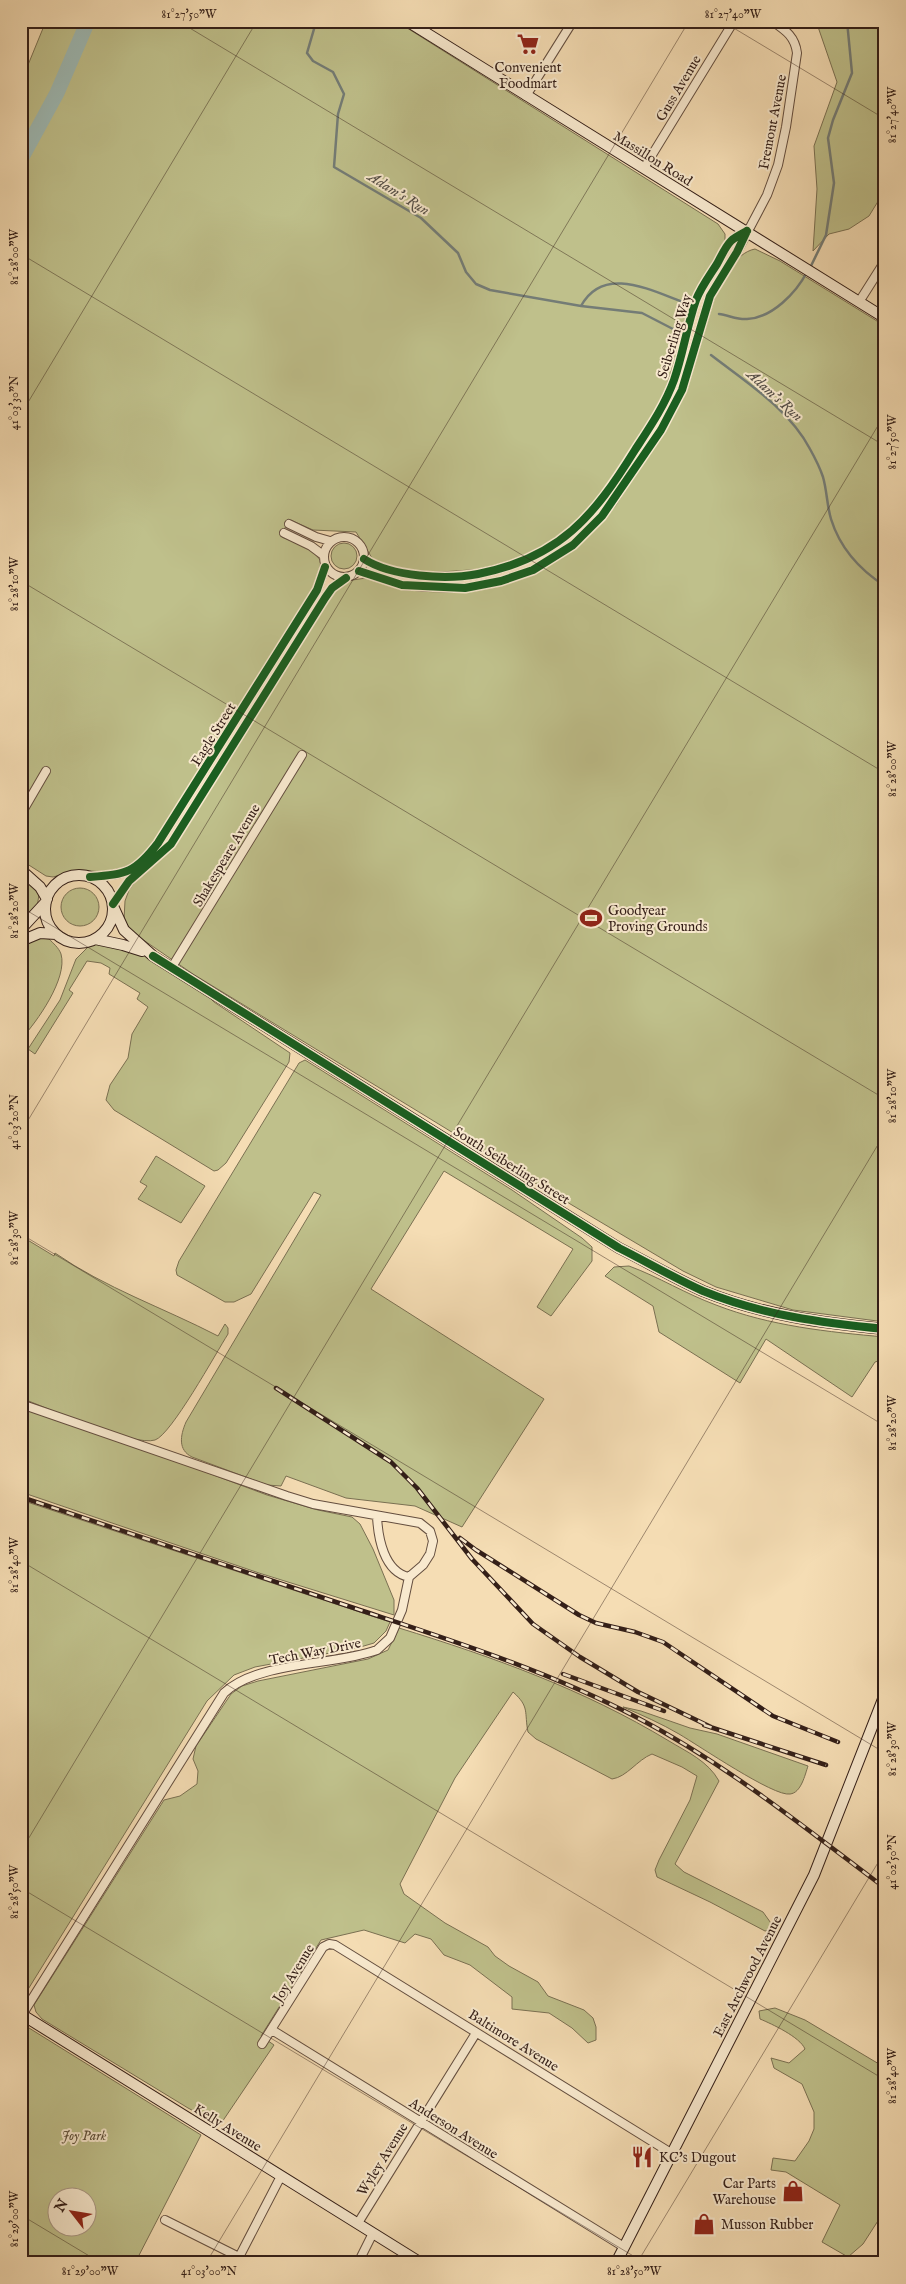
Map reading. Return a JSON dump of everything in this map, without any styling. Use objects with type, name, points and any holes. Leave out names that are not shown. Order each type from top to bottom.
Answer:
[{"type":"main road","name":"Massillon Road","points":[[411,22],[526,96],[885,318]]},
{"type":"main road","points":[[21,870],[31,877],[56,884]]},
{"type":"main road","points":[[21,929],[46,901],[56,884],[72,876],[90,877],[106,888],[113,905],[109,925],[94,939],[78,943],[66,940],[56,934],[40,933],[21,940]]},
{"type":"main road","points":[[31,877],[46,901],[47,919],[56,934]]},
{"type":"main road","name":"South Seiberling Street","points":[[113,905],[124,930],[153,956],[619,1248],[670,1275],[721,1298],[777,1315],[829,1324],[885,1329]]},
{"type":"main road","name":"South Seiberling Street","points":[[94,939],[124,944],[153,956]]},
{"type":"main road","name":"East Archwood Avenue","points":[[616,2263],[814,1875],[885,1694]]},
{"type":"main road","name":"Kelly Avenue","points":[[22,2014],[421,2263]]},
{"type":"street","points":[[526,96],[573,21]]},
{"type":"street","name":"Guss Avenue","points":[[644,168],[734,21]]},
{"type":"street","name":"Fremont Avenue","points":[[747,231],[767,195],[778,165],[797,60],[796,45],[792,38],[772,21]]},
{"type":"street","name":"Seiberling Way","points":[[364,559],[373,565],[408,573],[437,576],[467,576],[526,560],[555,546],[576,528],[601,501],[659,412],[674,380],[696,300],[730,242],[747,231]]},
{"type":"street","name":"Seiberling Way","points":[[359,571],[402,585],[464,588],[500,581],[533,570],[573,545],[602,516],[661,430],[682,390],[710,296],[737,252],[747,231]]},
{"type":"street","points":[[859,302],[885,261]]},
{"type":"street","points":[[289,524],[316,537],[330,541],[343,536],[350,538],[361,546],[364,559],[359,571],[346,578],[334,576],[325,567],[324,555],[330,541]]},
{"type":"street","points":[[284,533],[304,542],[324,555]]},
{"type":"street","name":"Eagle Street","points":[[90,877],[120,874],[131,870],[144,860],[158,843],[317,590],[325,567]]},
{"type":"street","name":"Eagle Street","points":[[113,905],[129,881],[171,844],[325,598],[332,588],[346,578]]},
{"type":"street","name":"Shakespeare Avenue","points":[[172,968],[302,755]]},
{"type":"street","points":[[21,814],[46,771]]},
{"type":"street","points":[[21,1404],[287,1496],[376,1516],[420,1523],[432,1534],[433,1541],[430,1554],[423,1565],[409,1577],[399,1573],[388,1564],[377,1529],[376,1516]]},
{"type":"street","name":"Tech Way Drive","points":[[22,2014],[224,1694],[240,1681],[254,1676],[377,1650],[390,1638],[405,1600],[409,1577]]},
{"type":"street","name":"Joy Avenue","points":[[272,2030],[323,1947],[329,1944],[342,1949]]},
{"type":"street","name":"Baltimore Avenue","points":[[342,1949],[672,2153]]},
{"type":"street","points":[[262,2044],[272,2030]]},
{"type":"street","name":"Anderson Avenue","points":[[272,2030],[624,2247]]},
{"type":"street","name":"Wyley Avenue","points":[[358,2223],[476,2033]]},
{"type":"street","points":[[165,2220],[237,2260],[281,2176]]},
{"type":"street","points":[[358,2263],[373,2233]]},
{"type":"green space","points":[[46,21],[396,21],[718,224],[725,234],[725,244],[712,263],[690,312],[666,388],[657,407],[612,480],[576,523],[546,544],[514,560],[484,569],[441,572],[409,571],[384,566],[372,558],[356,532],[313,530],[288,519],[282,537],[311,549],[321,561],[317,584],[164,828],[137,862],[124,871],[112,873],[81,870],[53,877],[46,876],[21,860],[21,82]]},
{"type":"green space","points":[[816,21],[885,21],[885,190],[869,216],[849,229],[829,234],[813,251],[817,189],[814,146],[837,82]]},
{"type":"green space","points":[[755,249],[780,261],[885,326],[885,1322],[793,1310],[716,1287],[683,1271],[193,974],[139,937],[124,920],[125,901],[129,890],[140,875],[175,844],[306,636],[327,597],[346,581],[366,578],[422,591],[452,592],[492,586],[571,550],[598,527],[616,505],[683,398],[714,299],[725,276],[741,256]]},
{"type":"green space","points":[[344,543],[353,547],[357,556],[353,565],[344,569],[335,565],[331,556],[335,547]]},
{"type":"green space","points":[[21,877],[30,882],[39,894],[37,908],[21,925]]},
{"type":"green space","points":[[80,888],[93,894],[99,907],[93,920],[80,926],[67,920],[61,907],[67,894]]},
{"type":"green space","points":[[43,938],[49,939],[61,954],[60,975],[56,987],[43,1011],[21,1039],[21,943]]},
{"type":"green space","points":[[97,944],[135,950],[203,991],[214,1002],[290,1053],[289,1062],[226,1163],[218,1170],[214,1171],[114,1110],[106,1100],[110,1085],[128,1058],[132,1034],[148,1007],[137,999],[140,993],[109,974],[110,968],[101,963],[87,961],[69,990],[73,993],[35,1054],[28,1049],[60,1000],[76,959],[88,947]]},
{"type":"green space","points":[[305,1060],[512,1190],[582,1238],[592,1247],[592,1261],[551,1316],[537,1307],[573,1249],[444,1171],[371,1289],[544,1399],[462,1527],[415,1506],[346,1498],[286,1476],[281,1486],[267,1485],[192,1457],[182,1447],[182,1432],[186,1422],[321,1195],[314,1192],[251,1294],[234,1302],[225,1302],[177,1275],[176,1270],[179,1261],[299,1063]]},
{"type":"green space","points":[[156,1156],[205,1186],[181,1223],[138,1199],[147,1186],[140,1182]]},
{"type":"green space","points":[[21,1236],[54,1256],[55,1253],[94,1277],[218,1336],[225,1324],[228,1328],[228,1334],[182,1409],[162,1435],[155,1440],[144,1441],[129,1438],[21,1398]]},
{"type":"green space","points":[[629,1266],[705,1301],[757,1318],[799,1327],[885,1337],[885,1359],[875,1362],[852,1397],[766,1339],[740,1383],[659,1332],[653,1306],[605,1276],[614,1267]]},
{"type":"green space","points":[[21,1408],[267,1495],[318,1510],[352,1517],[360,1524],[373,1549],[394,1600],[394,1615],[259,1573],[21,1492]]},
{"type":"green space","points":[[21,1500],[390,1622],[386,1631],[374,1643],[357,1648],[255,1667],[234,1675],[207,1701],[27,1991],[21,1997]]},
{"type":"green space","points":[[399,1628],[503,1663],[571,1690],[637,1722],[703,1762],[719,1781],[675,1864],[684,1872],[763,1912],[773,1926],[770,1930],[765,1931],[657,1877],[655,1870],[690,1800],[697,1776],[652,1754],[627,1772],[612,1779],[536,1739],[528,1732],[524,1706],[513,1692],[455,1778],[400,1884],[404,1894],[445,1923],[488,1947],[495,1956],[509,1966],[538,1982],[548,1996],[584,2010],[593,2018],[596,2027],[596,2040],[588,2043],[572,2028],[549,2013],[512,2009],[512,1997],[470,1965],[444,1955],[431,1939],[415,1934],[405,1943],[364,1930],[321,1940],[261,2036],[274,2045],[220,2125],[188,2108],[42,2019],[36,2012],[34,2005],[164,1800],[180,1796],[197,1784],[198,1771],[193,1759],[196,1746],[231,1694],[242,1686],[258,1681],[368,1659],[388,1650]]},
{"type":"green space","points":[[623,1707],[641,1711],[690,1728],[717,1734],[808,1766],[804,1779],[794,1793],[781,1793],[753,1779],[672,1730]]},
{"type":"green space","points":[[775,2008],[805,2020],[879,2064],[885,2064],[885,2210],[863,2244],[848,2257],[822,2242],[840,2205],[786,2172],[771,2170],[773,2158],[795,2161],[809,2141],[814,2129],[814,2112],[802,2084],[774,2068],[771,2058],[789,2063],[805,2049],[792,2036],[760,2019],[759,2011]]},
{"type":"green space","name":"Joy Park","points":[[21,2023],[201,2135],[135,2263],[21,2263]]},
{"type":"waterway","points":[[21,159],[57,93],[88,21]]},
{"type":"waterway","name":"Adam's Run","points":[[314,21],[314,29],[307,53],[313,61],[333,72],[344,94],[338,114],[334,167],[421,218],[458,253],[466,272],[476,284],[490,290],[581,306],[642,313],[673,329]]},
{"type":"waterway","points":[[810,268],[826,235],[834,183],[828,138],[833,120],[852,73],[847,21]]},
{"type":"waterway","points":[[719,314],[744,319],[756,318],[765,314],[790,296],[807,272]]},
{"type":"waterway","points":[[581,306],[590,294],[602,286],[614,284],[642,287],[683,302]]},
{"type":"waterway","name":"Adam's Run","points":[[711,355],[766,397],[791,421],[814,456],[822,474],[831,519],[845,549],[867,573],[885,586]]},
{"type":"railway","points":[[276,1388],[391,1462],[417,1488],[472,1559],[533,1624],[580,1657],[638,1692],[711,1727]]},
{"type":"railway","points":[[21,1497],[462,1644],[533,1670],[602,1700],[669,1735],[733,1776],[794,1819],[885,1888]]},
{"type":"railway","points":[[460,1538],[579,1615],[596,1623],[635,1632],[663,1642],[773,1716],[838,1742]]},
{"type":"railway","points":[[563,1674],[664,1711]]},
{"type":"railway","points":[[704,1725],[826,1765]]},
{"type":"cycle path","points":[[364,559],[389,570],[420,576],[465,576],[507,567],[531,557],[553,545],[572,531],[605,495],[657,416],[674,380],[698,295],[729,243],[747,231]]},
{"type":"cycle path","points":[[359,571],[402,585],[465,588],[501,581],[533,570],[573,545],[602,516],[661,430],[682,390],[710,296],[737,252],[747,231]]},
{"type":"cycle path","points":[[90,877],[113,875],[129,870],[143,861],[158,843],[317,590],[325,567]]},
{"type":"cycle path","points":[[113,904],[129,881],[171,844],[325,598],[332,588],[346,578]]},
{"type":"cycle path","points":[[153,956],[619,1248],[682,1281],[725,1299],[770,1312],[815,1321],[885,1329]]},
{"type":"place","name":"Convenient Foodmart","points":[[528,44]]},
{"type":"place","name":"Goodyear Proving Grounds","points":[[591,918]]},
{"type":"place","name":"KC's Dugout","points":[[642,2157]]},
{"type":"place","name":"Car Parts Warehouse","points":[[793,2191]]},
{"type":"place","name":"Musson Rubber","points":[[704,2224]]}]
